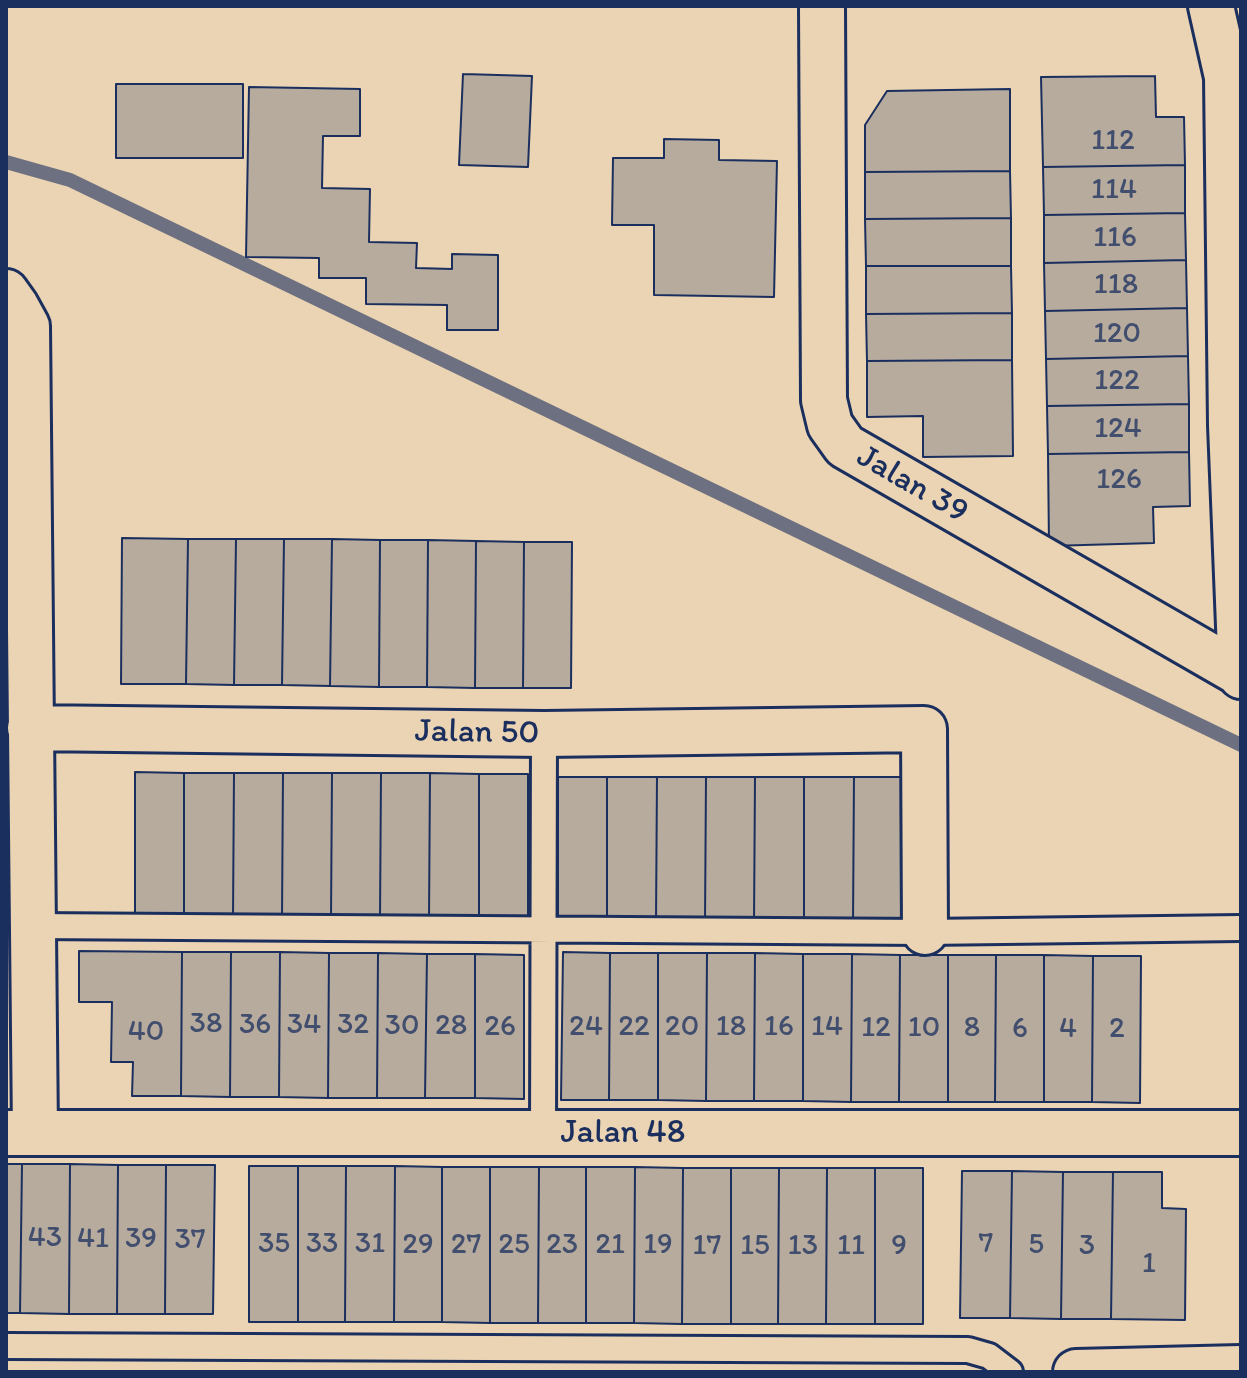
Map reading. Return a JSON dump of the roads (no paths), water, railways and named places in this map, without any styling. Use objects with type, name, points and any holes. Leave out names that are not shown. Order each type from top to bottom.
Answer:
[{"type":"street","name":"Jalan 39","points":[[822,6],[824,400],[830,425],[845,446],[1241,675]]},
{"type":"street","points":[[1211,6],[1227,77],[1235,239],[1241,675]]},
{"type":"street","points":[[6,292],[27,326],[32,926],[20,1133]]},
{"type":"street","name":"Jalan 50","points":[[30,728],[544,734],[924,729],[925,932]]},
{"type":"street","name":"Jalan 48","points":[[20,1133],[1241,1133]]},
{"type":"street","points":[[1076,1372],[1241,1368]]},
{"type":"lane","points":[[543,1133],[544,734]]},
{"type":"lane","points":[[32,926],[925,932],[1241,928]]},
{"type":"lane","points":[[6,1346],[968,1350],[989,1356],[1010,1372]]},
{"type":"waterway","points":[[6,162],[70,180],[1241,745]]}]
